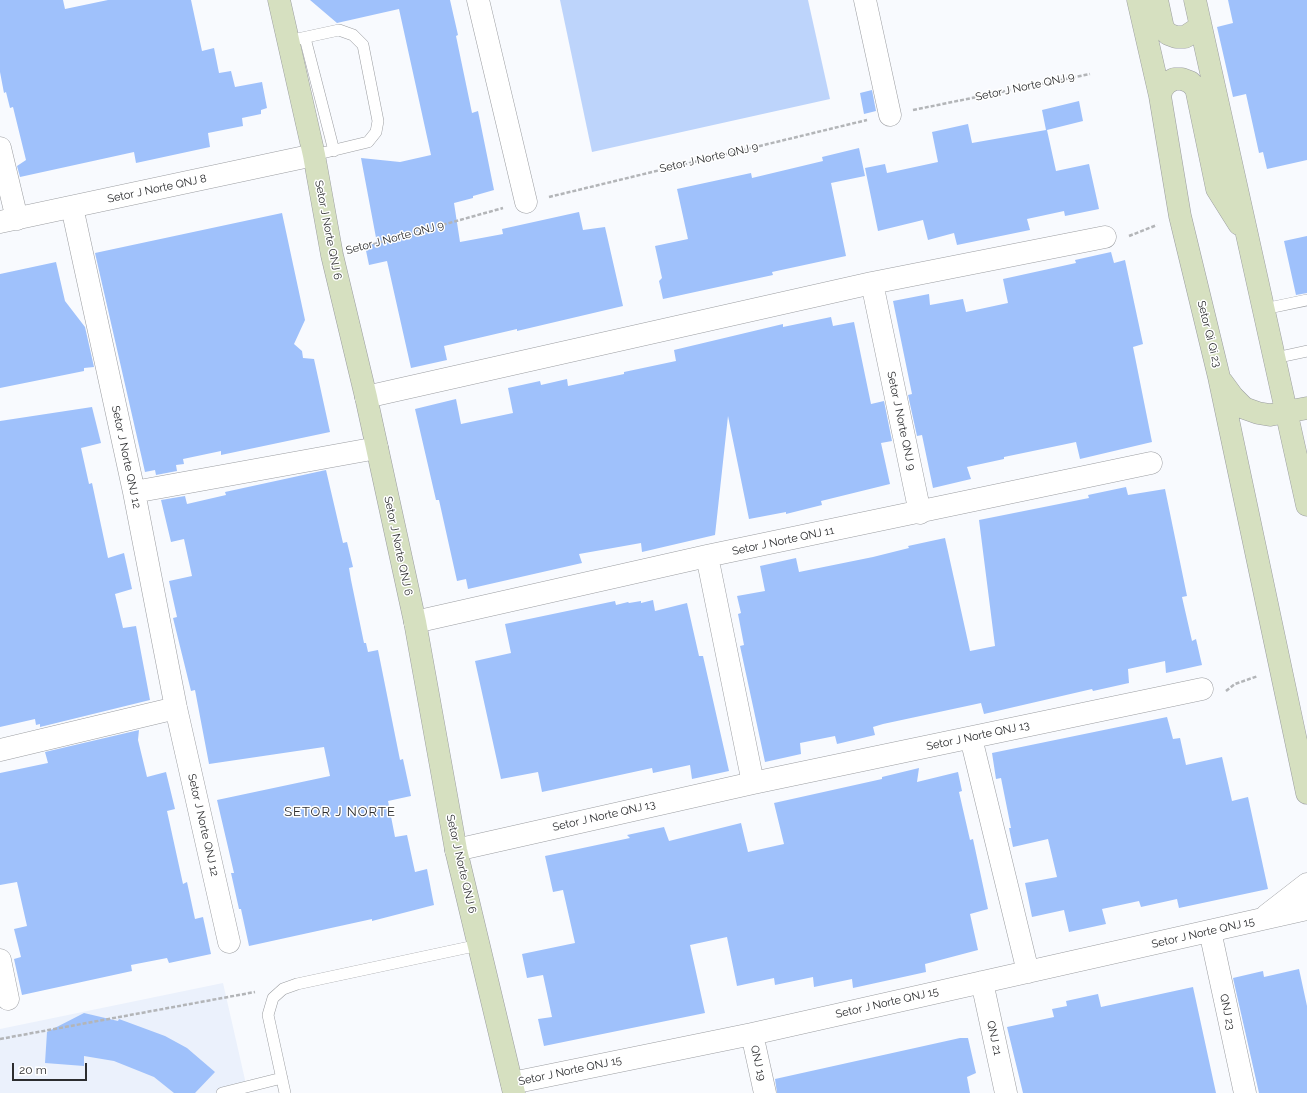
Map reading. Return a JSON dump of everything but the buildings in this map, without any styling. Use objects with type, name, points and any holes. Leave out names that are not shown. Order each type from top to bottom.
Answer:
[{"type":"street","name":"Setor J Norte QNJ 6","points":[[279,0],[297,39],[324,153],[332,255],[366,397],[415,622],[456,850],[513,1088]]},
{"type":"street","points":[[478,0],[526,202]]},
{"type":"street","points":[[865,0],[890,115]]},
{"type":"street","name":"Setor Qi Qi 23","points":[[1138,0],[1160,96],[1180,216],[1219,377],[1282,668],[1307,793]]},
{"type":"street","points":[[1157,0],[1163,28],[1168,34],[1176,37],[1185,37],[1197,29],[1200,22]]},
{"type":"street","points":[[1195,0],[1275,358],[1297,410],[1307,505]]},
{"type":"street","points":[[1160,96],[1162,89],[1167,83],[1174,80],[1182,79],[1190,82],[1196,88],[1217,189],[1248,239]]},
{"type":"street","points":[[0,148],[8,221]]},
{"type":"street","name":"Setor J Norte QNJ 8","points":[[8,221],[72,206],[324,153]]},
{"type":"street","name":"Setor J Norte QNJ 12","points":[[72,206],[134,492],[176,708],[229,942]]},
{"type":"street","points":[[366,397],[872,283],[1105,237]]},
{"type":"street","name":"Setor J Norte QNJ 9","points":[[872,283],[920,513]]},
{"type":"street","points":[[1219,377],[1233,397],[1244,408],[1270,415],[1297,410]]},
{"type":"street","points":[[134,492],[377,448]]},
{"type":"street","name":"Setor J Norte QNJ 11","points":[[415,622],[707,556],[920,513],[1151,463]]},
{"type":"street","points":[[707,556],[753,783]]},
{"type":"street","name":"Setor J Norte QNJ 13","points":[[456,850],[753,783],[1202,689]]},
{"type":"street","points":[[0,750],[176,708]]},
{"type":"street","points":[[972,738],[1028,972]]},
{"type":"street","points":[[1261,920],[1307,884]]},
{"type":"street","name":"Setor J Norte QNJ 15","points":[[513,1088],[1307,909]]},
{"type":"street","name":"QNJ 23","points":[[1210,931],[1245,1093]]},
{"type":"street","points":[[0,960],[8,999]]},
{"type":"street","name":"QNJ 21","points":[[982,982],[1006,1093]]},
{"type":"street","name":"QNJ 19","points":[[752,1034],[765,1093]]},
{"type":"lane","points":[[297,39],[339,30],[353,35],[363,45],[378,121],[376,132],[368,142],[324,153]]},
{"type":"lane","points":[[1264,309],[1307,300]]},
{"type":"lane","points":[[1275,358],[1307,351]]},
{"type":"lane","points":[[285,1093],[268,1015],[273,998],[283,989],[304,982],[479,945]]},
{"type":"lane","points":[[222,1093],[282,1078]]},
{"type":"path","name":"Setor J Norte QNJ 9","points":[[332,255],[526,202],[890,115],[1090,74]]},
{"type":"path","points":[[1105,237],[1118,240],[1180,216]]},
{"type":"path","points":[[1202,689],[1210,694],[1223,694],[1235,684],[1282,668]]},
{"type":"path","points":[[0,1039],[258,991]]},
{"type":"shaded area","points":[[560,0],[808,0],[830,99],[592,152]]},
{"type":"shaded area","points":[[223,983],[248,1093],[0,1093],[0,1029]]},
{"type":"district","name":"SETOR J NORTE","points":[[340,812]]}]
